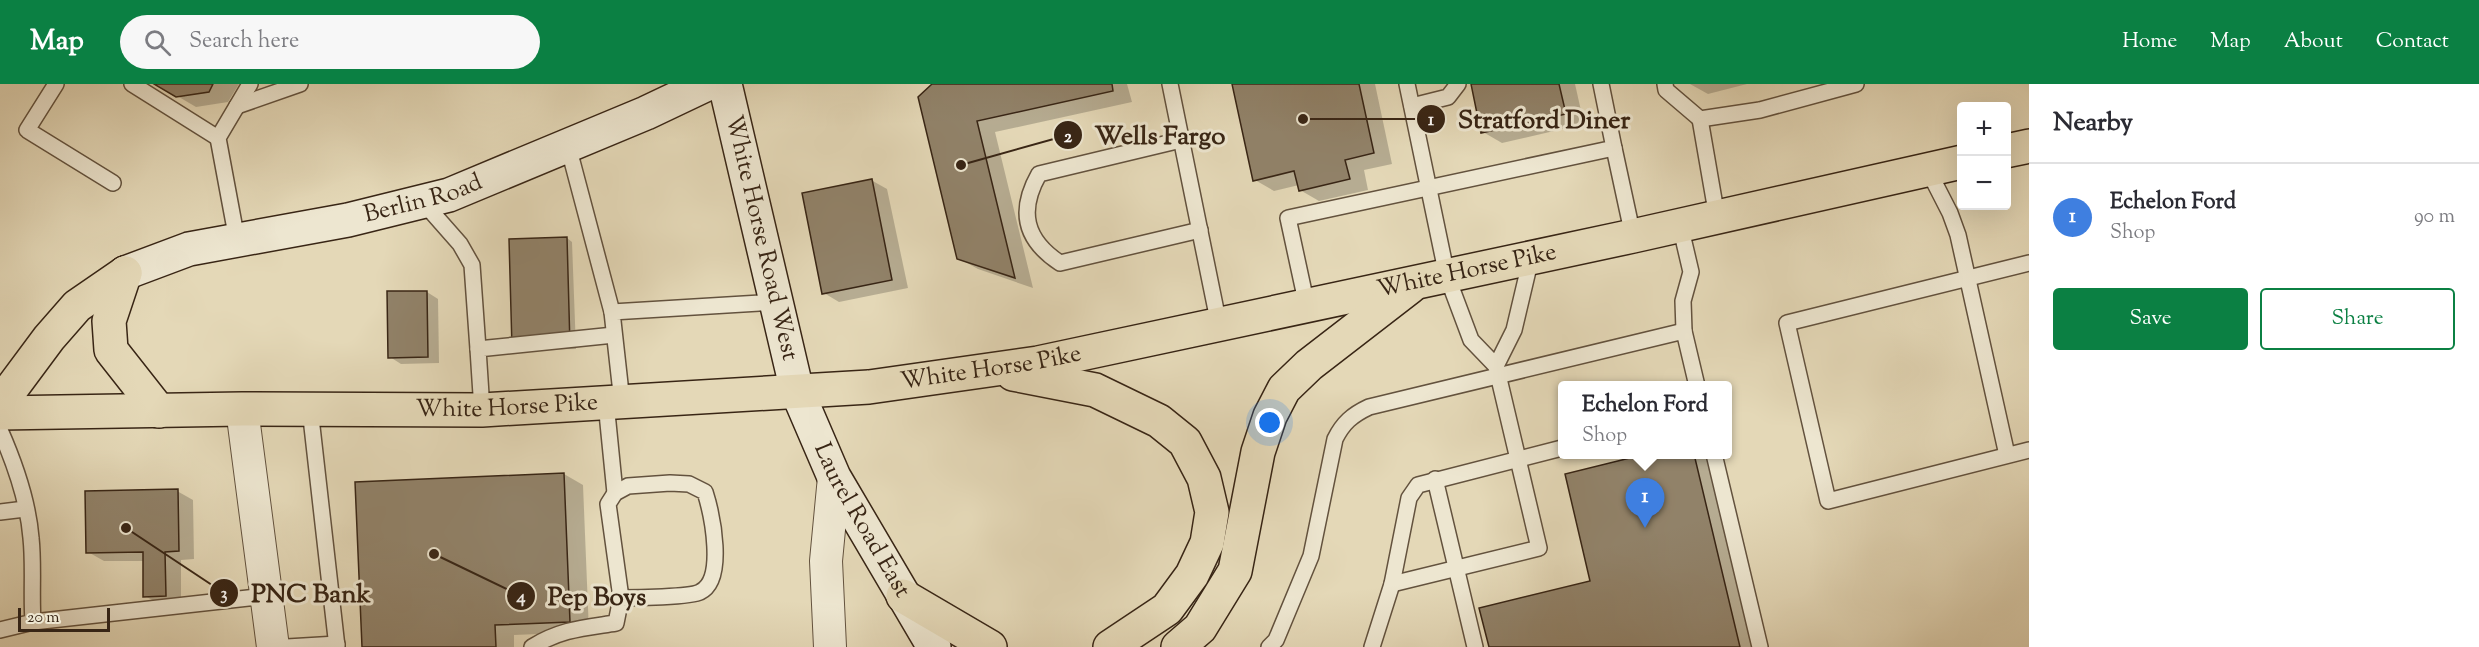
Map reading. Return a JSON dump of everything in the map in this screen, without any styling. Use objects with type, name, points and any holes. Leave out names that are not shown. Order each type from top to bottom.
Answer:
[{"type":"highway","points":[[2011,150],[2029,146]]},
{"type":"highway","name":"White Horse Pike","points":[[0,413],[242,409],[482,410],[869,387],[1038,363],[1633,236],[1957,163]]},
{"type":"highway","points":[[0,404],[49,338],[77,306],[125,273]]},
{"type":"highway","points":[[125,273],[109,321],[111,350],[124,370],[159,411]]},
{"type":"highway","points":[[1178,647],[1200,628],[1236,571],[1258,452],[1270,416],[1284,389],[1309,365],[1415,283]]},
{"type":"highway","points":[[991,370],[1095,390],[1159,421],[1185,442],[1204,478],[1212,512],[1207,543],[1192,575],[1167,609],[1110,647]]},
{"type":"highway","points":[[903,596],[990,647]]},
{"type":"street","name":"Berlin Road","points":[[125,273],[189,249],[348,220],[449,195],[646,113],[707,84]]},
{"type":"street","name":"White Horse Road West","points":[[725,84],[797,391]]},
{"type":"street","name":"Laurel Road East","points":[[797,391],[834,477],[934,647]]},
{"type":"street","points":[[242,409],[273,647]]},
{"type":"street","points":[[830,647],[826,561],[834,477]]},
{"type":"lane","points":[[56,84],[27,130],[113,183]]},
{"type":"lane","points":[[132,84],[218,138]]},
{"type":"lane","points":[[237,240],[218,138],[250,84]]},
{"type":"lane","points":[[237,106],[300,84]]},
{"type":"lane","points":[[1170,84],[1219,325]]},
{"type":"lane","points":[[1392,584],[1539,548],[1497,371],[1471,340],[1447,276],[1407,84]]},
{"type":"lane","points":[[1412,106],[1448,97],[1458,84]]},
{"type":"lane","points":[[1601,84],[1633,236]]},
{"type":"lane","points":[[1665,84],[1666,90],[1700,119],[1717,217]]},
{"type":"lane","points":[[1700,119],[1760,110],[1856,84]]},
{"type":"lane","points":[[1181,140],[1039,174],[1030,189],[1026,207],[1028,224],[1035,240],[1046,254],[1060,263],[1200,230]]},
{"type":"lane","points":[[568,146],[612,312],[615,493]]},
{"type":"lane","points":[[1307,306],[1288,218],[1614,148]]},
{"type":"lane","points":[[1928,170],[1950,213],[1958,235],[2007,455]]},
{"type":"lane","points":[[423,202],[460,244],[472,265],[482,410]]},
{"type":"lane","points":[[1680,225],[1691,272],[1683,301],[1684,331],[1696,381]]},
{"type":"lane","points":[[1497,371],[1514,330],[1531,258]]},
{"type":"lane","points":[[2029,263],[1787,323],[1828,501],[2029,450]]},
{"type":"lane","points":[[612,312],[776,302]]},
{"type":"lane","points":[[1269,647],[1276,640],[1311,556],[1335,439],[1342,425],[1354,414],[1369,407],[1497,371],[1684,331]]},
{"type":"lane","points":[[478,349],[614,335]]},
{"type":"lane","points":[[286,647],[337,646],[310,409]]},
{"type":"lane","points":[[0,430],[19,474],[31,537],[33,622]]},
{"type":"lane","points":[[1372,647],[1392,584],[1409,498],[1418,485],[1558,449]]},
{"type":"lane","points":[[1715,459],[1760,647]]},
{"type":"lane","points":[[1435,479],[1475,647]]},
{"type":"lane","points":[[531,647],[575,628],[616,623],[621,598],[608,504],[615,493],[628,486],[670,483],[689,484],[705,492],[711,513],[715,572],[711,582],[700,592],[621,598]]},
{"type":"lane","points":[[0,512],[25,509]]},
{"type":"lane","points":[[0,630],[33,622],[266,596]]},
{"type":"lane","points":[[1463,647],[1470,630]]},
{"type":"building","points":[[154,84],[213,84],[209,92],[176,97]]},
{"type":"building","points":[[932,84],[1112,84],[1113,91],[977,121],[1015,278],[957,259],[918,97]]},
{"type":"building","points":[[1232,84],[1359,84],[1374,153],[1345,160],[1350,179],[1299,191],[1294,171],[1253,181]]},
{"type":"building","points":[[1471,84],[1559,84],[1566,114],[1481,133]]},
{"type":"building","points":[[872,179],[892,280],[822,294],[802,193]]},
{"type":"building","points":[[567,237],[570,346],[512,348],[509,239]]},
{"type":"building","points":[[387,291],[427,291],[428,357],[388,358]]},
{"type":"building","points":[[1626,459],[1695,459],[1740,647],[1489,647],[1479,608],[1590,581],[1565,474]]},
{"type":"building","points":[[564,473],[570,622],[495,625],[496,647],[362,647],[355,482]]},
{"type":"building","points":[[178,489],[179,551],[165,552],[166,596],[143,597],[143,552],[86,553],[85,491]]},
{"type":"place","name":"Stratford Diner","points":[[1303,119]]},
{"type":"place","name":"Wells Fargo","points":[[961,165]]},
{"type":"place","name":"PNC Bank","points":[[126,528]]},
{"type":"place","name":"Echelon Ford","points":[[1645,528]]},
{"type":"place","name":"Pep Boys","points":[[434,554]]}]
